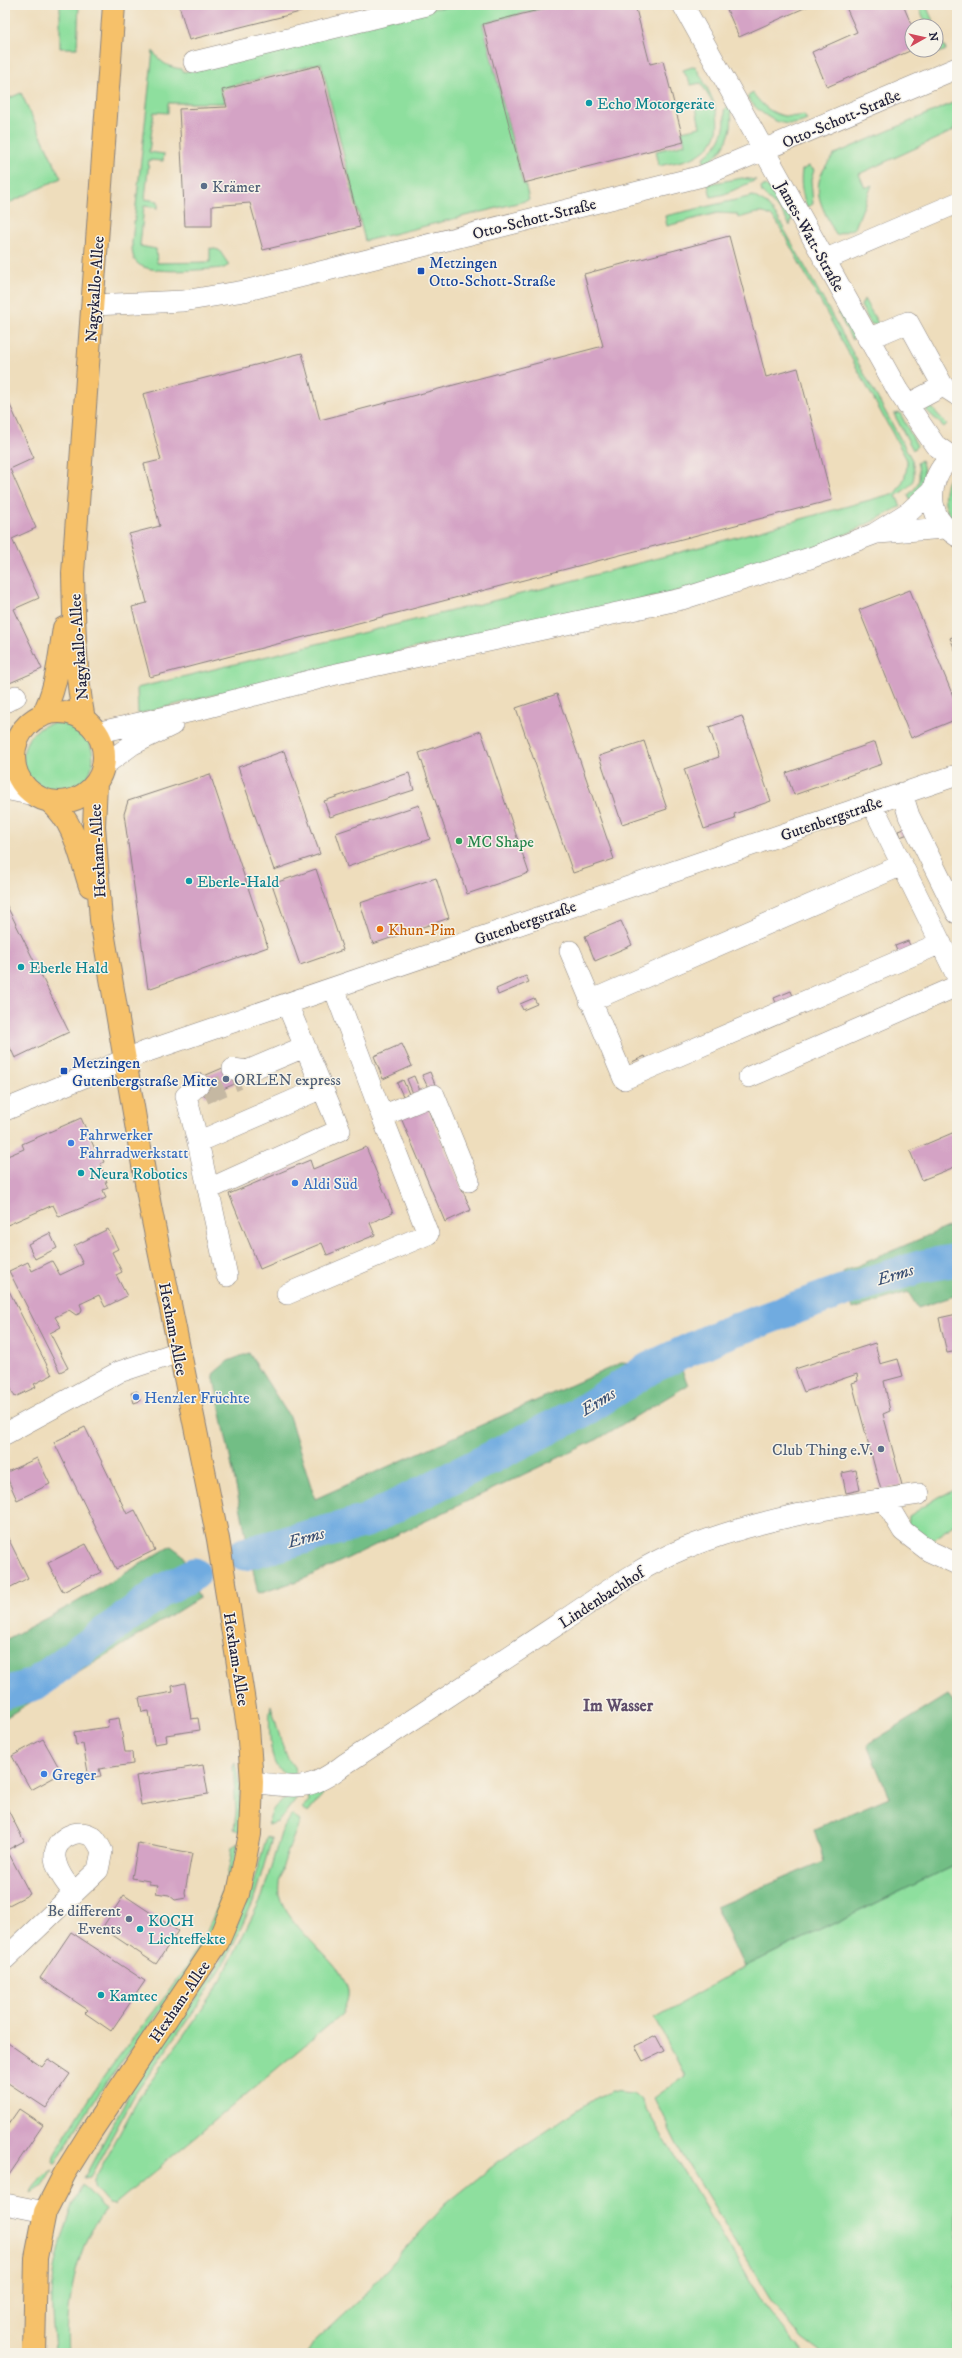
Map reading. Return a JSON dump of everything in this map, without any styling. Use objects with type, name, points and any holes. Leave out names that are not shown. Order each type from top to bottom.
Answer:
[{"type":"main road","name":"Nagykallo-Allee","points":[[42,716],[50,701],[56,681],[73,573],[114,5]]},
{"type":"main road","name":"Nagykallo-Allee","points":[[73,573],[77,685],[90,726]]},
{"type":"main road","points":[[50,713],[68,713],[90,726],[103,749],[100,775],[91,790],[76,799],[42,798],[27,789],[9,760],[22,732],[27,725],[50,713]]},
{"type":"main road","name":"Hexham-Allee","points":[[34,2353],[36,2258],[45,2212],[90,2133],[218,1942],[238,1894],[250,1834],[252,1782],[247,1720],[218,1538],[150,1206],[101,920],[94,826],[100,775]]},
{"type":"main road","name":"Hexham-Allee","points":[[42,798],[61,810],[71,829],[101,920]]},
{"type":"street","points":[[194,62],[427,5]]},
{"type":"street","name":"James-Watt-Straße","points":[[683,5],[762,151],[868,340],[907,405],[935,445],[955,456]]},
{"type":"street","name":"Otto-Schott-Straße","points":[[93,305],[183,301],[244,291],[702,176],[957,68]]},
{"type":"street","points":[[824,260],[957,203]]},
{"type":"street","points":[[868,340],[908,322],[950,390],[907,405]]},
{"type":"street","points":[[951,532],[935,511],[932,491],[938,472],[955,456]]},
{"type":"street","points":[[90,726],[201,709],[340,673],[682,599],[810,558],[874,534],[909,512],[932,491]]},
{"type":"street","points":[[874,534],[951,532]]},
{"type":"street","points":[[100,775],[133,744],[201,709]]},
{"type":"street","name":"Gutenbergstraße","points":[[5,1110],[125,1060],[286,1004],[902,793],[955,781]]},
{"type":"street","points":[[5,789],[42,798]]},
{"type":"street","points":[[902,793],[909,816],[957,913]]},
{"type":"street","points":[[872,804],[957,976]]},
{"type":"street","points":[[590,1001],[902,865]]},
{"type":"street","points":[[570,951],[624,1079],[941,943]]},
{"type":"street","points":[[749,1077],[957,986]]},
{"type":"street","points":[[287,1294],[428,1234],[334,988]]},
{"type":"street","points":[[209,1189],[340,1130],[286,1004]]},
{"type":"street","points":[[239,1073],[304,1047]]},
{"type":"street","points":[[198,1142],[322,1088]]},
{"type":"street","points":[[196,1091],[198,1142],[227,1276]]},
{"type":"street","points":[[382,1116],[434,1095],[469,1181]]},
{"type":"street","points":[[5,1434],[119,1372],[179,1352]]},
{"type":"street","name":"Lindenbachhof","points":[[252,1782],[300,1788],[327,1779],[345,1764],[610,1590],[665,1557],[746,1526],[801,1513],[919,1494]]},
{"type":"street","points":[[884,1499],[903,1531],[929,1551],[957,1564]]},
{"type":"street","points":[[5,1959],[74,1893]]},
{"type":"street","points":[[12,2205],[45,2212]]},
{"type":"green space","points":[[60,5],[79,5],[77,48],[60,48]]},
{"type":"green space","points":[[474,5],[554,5],[483,24],[523,184],[525,183],[529,200],[365,241],[321,63],[220,89],[225,103],[168,103],[168,113],[154,112],[149,152],[164,154],[163,161],[149,160],[145,199],[158,201],[158,208],[144,206],[140,246],[156,249],[157,263],[210,262],[210,248],[219,250],[229,265],[224,268],[165,271],[144,267],[135,261],[132,242],[153,51],[165,64],[182,69],[184,72],[423,9]]},
{"type":"green space","points":[[918,5],[926,5],[932,18],[924,18]]},
{"type":"green space","points":[[695,66],[714,103],[717,116],[717,128],[714,139],[706,149],[692,158],[659,166],[656,151],[685,144],[682,131],[700,127],[696,108],[713,104],[701,83],[691,85],[683,70]]},
{"type":"green space","points":[[21,93],[61,178],[5,205],[5,100]]},
{"type":"green space","points":[[753,93],[763,105],[775,113],[789,116],[804,115],[807,120],[790,124],[773,120],[752,104],[747,97]]},
{"type":"green space","points":[[957,101],[957,119],[953,131],[859,174],[865,188],[872,185],[855,228],[836,235],[821,203],[819,194],[821,175],[826,165],[835,154]]},
{"type":"green space","points":[[730,106],[731,124],[727,140],[718,153],[705,165],[703,158],[718,143],[725,124],[724,110]]},
{"type":"green space","points":[[809,166],[814,170],[811,180],[813,204],[807,207],[802,189],[801,175],[802,170]]},
{"type":"green space","points":[[742,178],[756,180],[725,194],[711,197],[708,184]]},
{"type":"green space","points":[[765,185],[778,196],[792,218],[790,226],[781,211],[762,193],[761,188]]},
{"type":"green space","points":[[753,196],[767,204],[778,218],[912,460],[914,478],[910,485],[896,496],[901,506],[852,532],[801,553],[749,571],[696,586],[588,612],[351,662],[138,714],[137,688],[537,590],[895,493],[904,478],[907,460],[777,222],[768,214],[763,213],[738,218],[737,214],[717,213],[667,226],[665,216]]},
{"type":"green space","points":[[864,299],[879,325],[871,324],[861,306]]},
{"type":"green space","points":[[838,313],[846,314],[855,333],[852,340]]},
{"type":"green space","points":[[930,406],[947,424],[944,427],[926,410]]},
{"type":"green space","points":[[900,413],[917,446],[913,450],[894,414]]},
{"type":"green space","points":[[921,460],[924,472],[923,482],[918,491],[910,500],[908,495],[917,485],[919,473],[917,463]]},
{"type":"green space","points":[[957,469],[957,523],[951,518],[945,504],[945,488],[952,474]]},
{"type":"green space","points":[[51,723],[65,723],[78,729],[87,738],[91,744],[93,758],[91,772],[83,783],[72,791],[65,793],[51,793],[44,791],[33,783],[25,772],[23,765],[23,751],[25,744],[33,733],[44,725]]},
{"type":"green space","points":[[957,1223],[957,1295],[918,1308],[908,1292],[853,1309],[843,1272]]},
{"type":"green space","points":[[249,1353],[289,1416],[315,1499],[621,1363],[681,1368],[688,1385],[598,1439],[306,1578],[258,1594],[213,1374],[228,1361]]},
{"type":"green space","points":[[957,1489],[957,1523],[930,1542],[908,1529],[909,1516],[939,1497]]},
{"type":"green space","points":[[171,1546],[183,1555],[199,1598],[5,1718],[5,1640],[75,1603]]},
{"type":"green space","points":[[948,1695],[957,1706],[957,1864],[744,1967],[716,1907],[824,1861],[814,1829],[889,1797],[867,1745]]},
{"type":"green space","points":[[271,1705],[281,1741],[288,1759],[294,1767],[296,1776],[281,1771],[274,1762],[270,1736]]},
{"type":"green space","points":[[235,1762],[240,1788],[240,1832],[234,1829],[236,1812],[233,1766]]},
{"type":"green space","points":[[325,1787],[323,1794],[308,1813],[302,1808],[309,1802],[308,1794]]},
{"type":"green space","points":[[299,1795],[278,1822],[268,1825],[271,1813],[278,1804]]},
{"type":"green space","points":[[291,1815],[300,1821],[282,1868],[279,1894],[284,1907],[293,1920],[338,1970],[345,1981],[348,1997],[342,2014],[114,2205],[109,2204],[94,2187],[94,2180],[139,2098],[217,1988],[262,1897],[281,1833]]},
{"type":"green space","points":[[267,1836],[271,1838],[271,1842],[253,1902],[226,1960],[198,2005],[135,2094],[90,2177],[84,2178],[134,2085],[211,1978],[222,1958],[248,1900]]},
{"type":"green space","points":[[238,1843],[228,1894],[222,1911],[197,1958],[182,1981],[96,2098],[55,2164],[53,2161],[54,2155],[91,2094],[160,2003],[181,1974],[199,1945],[214,1914],[226,1882],[232,1847]]},
{"type":"green space","points":[[957,1864],[957,2353],[821,2353],[802,2339],[770,2299],[677,2145],[654,2098],[685,2076],[655,2018],[744,1967]]},
{"type":"green space","points":[[612,2091],[633,2093],[640,2099],[763,2303],[797,2345],[806,2353],[307,2353],[314,2342],[360,2299],[446,2204],[498,2162],[597,2097]]},
{"type":"green space","points":[[53,2171],[44,2185],[31,2193],[40,2180]]},
{"type":"green space","points":[[82,2185],[105,2210],[88,2236],[74,2278],[69,2309],[67,2338],[68,2353],[55,2353],[52,2302],[55,2267],[66,2225]]},
{"type":"building","points":[[179,5],[324,5],[324,6],[189,40]]},
{"type":"building","name":"Echo Motorgeräte","points":[[558,5],[635,5],[650,64],[663,61],[684,142],[524,183],[483,24]]},
{"type":"building","points":[[725,5],[811,5],[739,37]]},
{"type":"building","points":[[845,5],[903,5],[909,18],[904,18],[904,53],[827,87],[812,52],[857,32]]},
{"type":"building","points":[[320,65],[360,227],[263,250],[250,203],[212,206],[212,226],[185,226],[179,109],[227,107],[222,90]]},
{"type":"building","points":[[729,236],[766,377],[798,368],[832,500],[150,677],[132,607],[147,603],[129,534],[160,526],[144,464],[161,460],[143,394],[302,353],[320,420],[603,346],[584,274]]},
{"type":"building","points":[[5,394],[34,458],[10,469],[36,528],[12,539],[39,598],[14,609],[42,669],[5,685]]},
{"type":"building","points":[[910,590],[957,706],[957,719],[911,738],[859,610]]},
{"type":"building","points":[[957,635],[957,654],[950,638]]},
{"type":"building","points":[[557,694],[614,859],[573,873],[516,708]]},
{"type":"building","points":[[742,716],[771,801],[734,814],[735,819],[704,829],[684,769],[719,757],[709,727]]},
{"type":"building","points":[[481,731],[529,873],[467,894],[419,753]]},
{"type":"building","points":[[644,741],[667,809],[622,824],[599,756]]},
{"type":"building","points":[[875,742],[882,764],[794,795],[786,773]]},
{"type":"building","points":[[284,751],[320,854],[274,870],[238,767]]},
{"type":"building","points":[[409,773],[414,790],[330,817],[324,801]]},
{"type":"building","name":"Eberle-Hald","points":[[210,774],[268,947],[148,989],[124,814],[128,801]]},
{"type":"building","points":[[419,805],[430,839],[347,867],[336,833]]},
{"type":"building","points":[[906,828],[908,834],[900,837],[898,831]]},
{"type":"building","points":[[316,869],[343,950],[300,965],[272,884]]},
{"type":"building","points":[[436,878],[449,918],[373,944],[360,903]]},
{"type":"building","name":"Eberle Hald","points":[[5,902],[69,1032],[15,1058],[5,1037]]},
{"type":"building","points":[[621,921],[632,945],[595,961],[585,936]]},
{"type":"building","points":[[908,941],[912,950],[899,956],[895,946]]},
{"type":"building","points":[[526,976],[529,982],[498,995],[496,989]]},
{"type":"building","points":[[791,991],[795,1001],[778,1008],[774,998]]},
{"type":"building","points":[[534,998],[537,1004],[523,1010],[520,1004]]},
{"type":"building","points":[[402,1044],[412,1066],[383,1079],[374,1056]]},
{"type":"building","points":[[645,1056],[649,1065],[636,1071],[632,1062]]},
{"type":"building","points":[[232,1064],[239,1082],[205,1097],[197,1079]]},
{"type":"building","points":[[430,1072],[436,1087],[429,1090],[422,1075]]},
{"type":"building","points":[[414,1076],[421,1093],[414,1096],[407,1079]]},
{"type":"building","points":[[403,1080],[409,1094],[403,1096],[397,1083]]},
{"type":"building","points":[[427,1107],[471,1210],[445,1222],[401,1118]]},
{"type":"building","points":[[81,1118],[95,1149],[98,1148],[104,1162],[100,1164],[107,1182],[105,1182],[108,1188],[103,1190],[106,1198],[59,1217],[53,1205],[5,1226],[5,1181],[8,1180],[5,1173],[5,1157],[24,1149],[22,1144]]},
{"type":"building","points":[[957,1131],[957,1166],[922,1180],[910,1151]]},
{"type":"building","points":[[366,1147],[393,1213],[370,1223],[375,1235],[327,1255],[322,1243],[260,1269],[229,1194],[310,1160],[313,1169]]},
{"type":"building","points":[[108,1229],[118,1249],[112,1252],[122,1272],[116,1275],[127,1296],[105,1307],[99,1295],[80,1304],[82,1309],[81,1313],[76,1315],[69,1310],[55,1317],[61,1327],[50,1333],[68,1368],[60,1372],[9,1271],[28,1262],[32,1271],[52,1261],[60,1275],[83,1264],[74,1246]]},
{"type":"building","points":[[50,1233],[57,1248],[35,1259],[28,1244]]},
{"type":"building","points":[[5,1283],[52,1375],[34,1384],[36,1387],[15,1397],[5,1377]]},
{"type":"building","points":[[957,1314],[957,1351],[947,1353],[939,1318]]},
{"type":"building","name":"Club Thing e.V.","points":[[875,1343],[880,1364],[898,1359],[903,1376],[884,1381],[890,1411],[883,1414],[902,1485],[881,1490],[852,1383],[858,1381],[857,1374],[804,1392],[795,1369]]},
{"type":"building","name":"Henzler Früchte","points":[[137,1391],[140,1401],[134,1403],[131,1393]]},
{"type":"building","points":[[85,1427],[127,1514],[135,1510],[155,1550],[116,1569],[54,1442]]},
{"type":"building","points":[[37,1458],[50,1484],[17,1500],[5,1473]]},
{"type":"building","points":[[856,1470],[860,1490],[846,1493],[842,1473]]},
{"type":"building","points":[[5,1532],[28,1578],[5,1590]]},
{"type":"building","points":[[86,1544],[101,1572],[63,1592],[48,1563]]},
{"type":"building","points":[[185,1683],[191,1719],[198,1718],[200,1730],[166,1735],[167,1742],[154,1744],[149,1711],[142,1712],[139,1698],[173,1692],[172,1686]]},
{"type":"building","points":[[119,1718],[125,1752],[132,1752],[133,1764],[99,1769],[101,1776],[89,1778],[83,1744],[76,1745],[74,1732],[108,1727],[107,1720]]},
{"type":"building","points":[[43,1739],[62,1773],[31,1790],[12,1756]]},
{"type":"building","points":[[203,1765],[208,1794],[141,1805],[136,1776]]},
{"type":"building","points":[[5,1804],[24,1841],[7,1850],[30,1894],[5,1907]]},
{"type":"building","points":[[138,1843],[192,1853],[185,1892],[186,1898],[175,1900],[169,1895],[156,1893],[158,1885],[149,1884],[149,1881],[132,1878]]},
{"type":"building","name":"KOCH Lichteffekte","points":[[124,1895],[178,1931],[156,1964],[102,1928]]},
{"type":"building","name":"Kamtec","points":[[71,1932],[145,1981],[111,2031],[85,2013],[88,2010],[40,1978]]},
{"type":"building","points":[[656,2036],[664,2051],[643,2061],[635,2046]]},
{"type":"building","points":[[5,2041],[42,2067],[48,2059],[70,2074],[46,2108],[5,2081]]},
{"type":"building","points":[[19,2109],[43,2125],[7,2178],[5,2177],[5,2129]]},
{"type":"waterway","name":"Erms","points":[[244,1554],[366,1521],[583,1411],[650,1368],[721,1335],[839,1292],[923,1266],[957,1260]]},
{"type":"waterway","name":"Erms","points":[[5,1693],[35,1684],[163,1590],[194,1574]]},
{"type":"tunnel","points":[[204,1094],[238,1079]]},
{"type":"place","name":"Echo Motorgeräte","points":[[589,103]]},
{"type":"place","name":"Krämer","points":[[204,186]]},
{"type":"place","name":"Metzingen Otto-Schott-Straße","points":[[421,271]]},
{"type":"place","name":"MC Shape","points":[[459,841]]},
{"type":"place","name":"Eberle-Hald","points":[[189,881]]},
{"type":"place","name":"Khun-Pim","points":[[380,929]]},
{"type":"place","name":"Eberle Hald","points":[[21,967]]},
{"type":"place","name":"Metzingen Gutenbergstraße Mitte","points":[[64,1071]]},
{"type":"place","name":"ORLEN express","points":[[226,1079]]},
{"type":"place","name":"Fahrwerker Fahrradwerkstatt","points":[[71,1143]]},
{"type":"place","name":"Neura Robotics","points":[[81,1173]]},
{"type":"place","name":"Aldi Süd","points":[[295,1183]]},
{"type":"place","name":"Henzler Früchte","points":[[136,1397]]},
{"type":"place","name":"Club Thing e.V.","points":[[881,1449]]},
{"type":"place","name":"Greger","points":[[44,1774]]},
{"type":"place","name":"Be different Events","points":[[129,1919]]},
{"type":"place","name":"KOCH Lichteffekte","points":[[140,1929]]},
{"type":"place","name":"Kamtec","points":[[101,1995]]},
{"type":"district","name":"Im Wasser","points":[[618,1705]]}]
